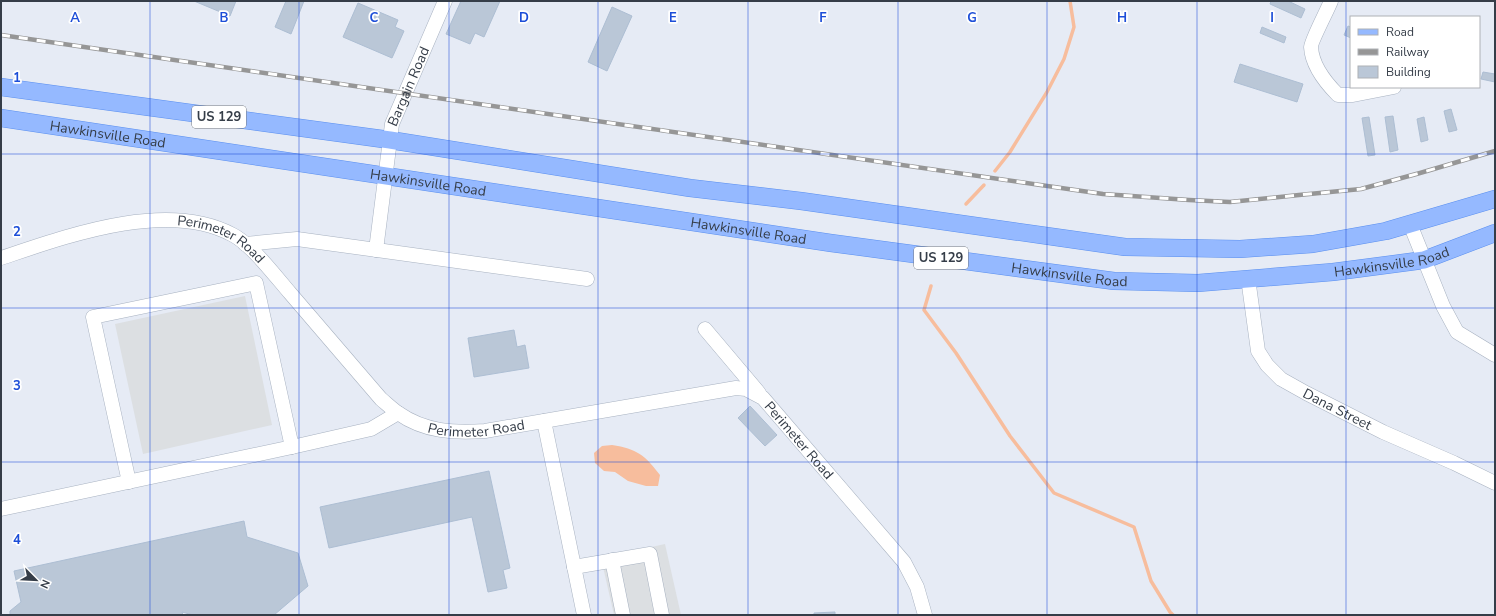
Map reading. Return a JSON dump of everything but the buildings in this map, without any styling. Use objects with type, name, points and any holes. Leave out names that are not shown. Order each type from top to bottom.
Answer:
[{"type":"main road","name":"Hawkinsville Road","points":[[1,87],[390,140],[682,186],[801,201],[1125,247],[1240,249],[1276,248],[1313,244],[1349,239],[1410,224],[1495,199]]},
{"type":"main road","name":"Hawkinsville Road","points":[[1,118],[280,161],[385,175],[831,242],[1114,281],[1198,283],[1333,272],[1424,260],[1495,233]]},
{"type":"street","name":"Bargain Road","points":[[376,250],[392,124],[445,1]]},
{"type":"street","points":[[1331,1],[1311,46],[1317,70],[1338,95],[1353,96],[1389,88]]},
{"type":"street","name":"Perimeter Road","points":[[1,258],[75,234],[138,222],[169,220],[194,222],[213,226],[234,236],[245,244],[262,261],[381,399],[398,413],[418,424],[444,431],[485,431],[736,388],[746,389],[763,398],[904,562],[917,587],[925,615]]},
{"type":"street","points":[[1410,224],[1443,306],[1458,332],[1495,354]]},
{"type":"street","points":[[245,244],[297,239],[587,279]]},
{"type":"street","name":"Dana Street","points":[[1248,278],[1258,351],[1267,365],[1281,379],[1383,432],[1454,463],[1495,483]]},
{"type":"street","points":[[129,482],[93,317],[256,283],[292,447]]},
{"type":"street","points":[[705,329],[763,398]]},
{"type":"street","points":[[1,508],[292,447],[371,428],[398,413]]},
{"type":"street","points":[[544,421],[584,615]]},
{"type":"street","points":[[574,567],[650,554],[662,615]]},
{"type":"street","points":[[612,560],[623,615]]},
{"type":"shaded area","points":[[245,296],[272,425],[143,454],[115,324]]},
{"type":"shaded area","points":[[612,445],[634,451],[650,462],[660,475],[658,486],[646,486],[628,481],[615,472],[604,471],[595,463],[594,453],[602,446]]},
{"type":"shaded area","points":[[665,544],[681,615],[614,615],[601,558]]},
{"type":"waterway","points":[[995,171],[1010,152],[1047,92],[1064,59],[1074,27],[1070,1]]},
{"type":"waterway","points":[[966,204],[984,185]]},
{"type":"waterway","points":[[931,286],[924,310],[956,353],[1010,436],[1054,493],[1134,527],[1151,581],[1173,615]]},
{"type":"railway","points":[[1,35],[1103,194],[1230,202],[1361,189],[1495,151]]}]
